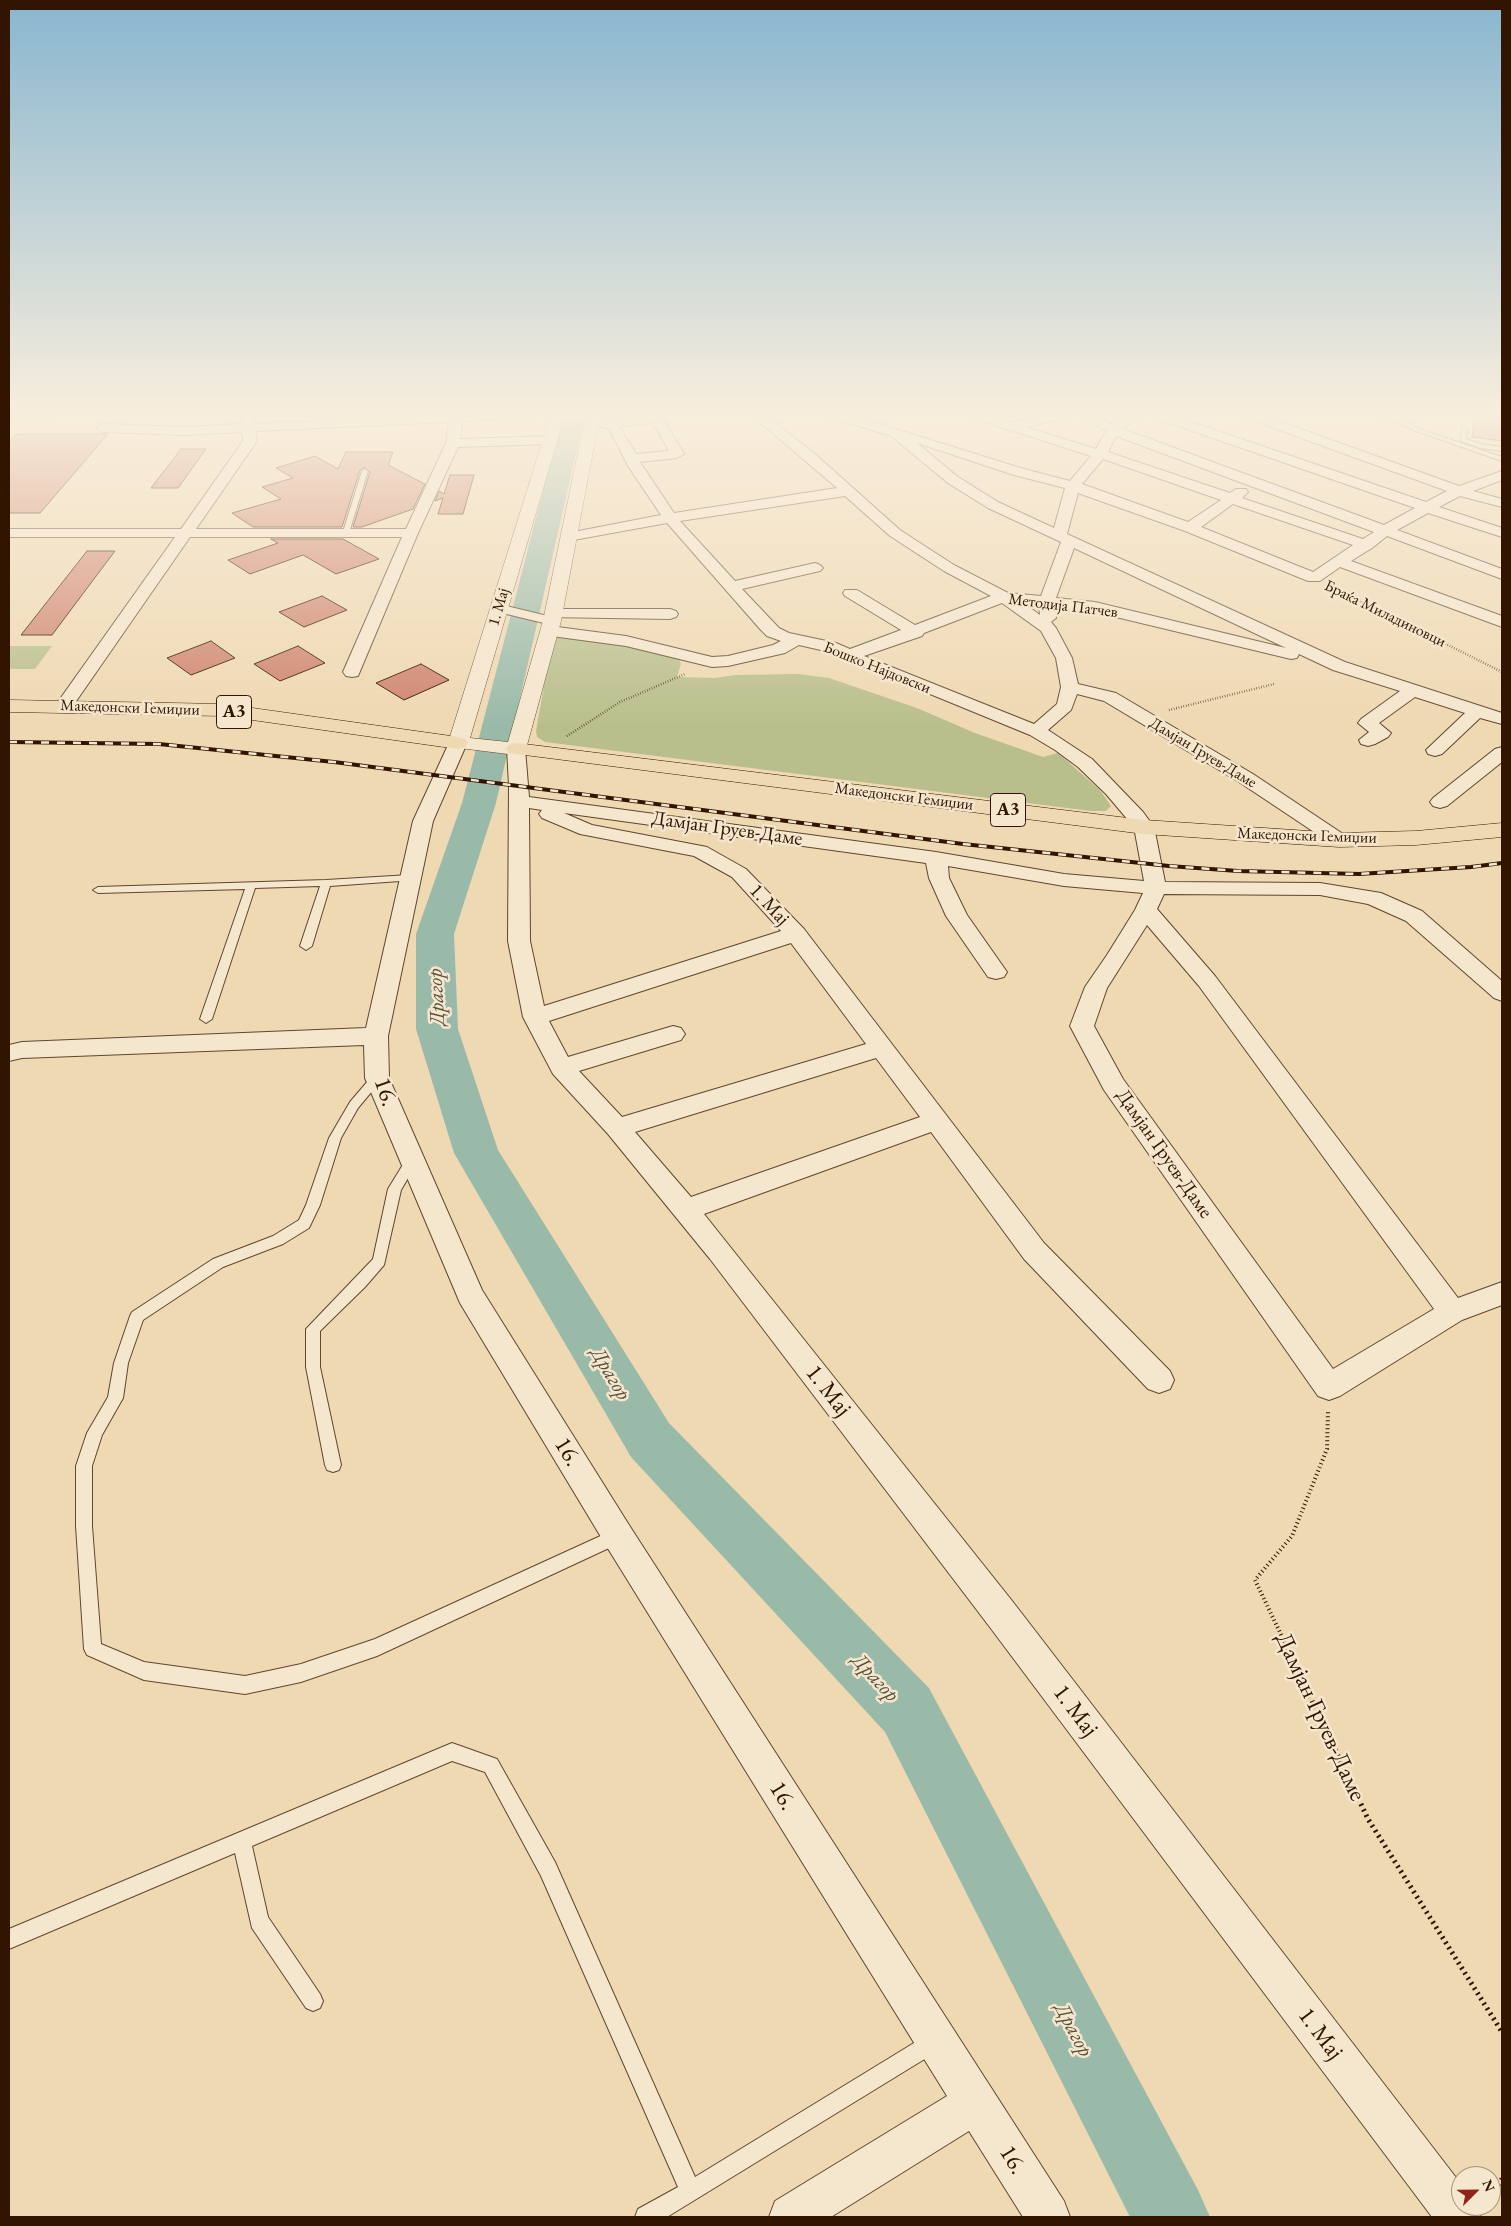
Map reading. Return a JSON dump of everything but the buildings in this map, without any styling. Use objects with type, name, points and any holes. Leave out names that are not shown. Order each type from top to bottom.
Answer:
[{"type":"main road","name":"Македонски Гемиџии","points":[[9,706],[224,710],[458,743]]},
{"type":"main road","name":"Македонски Гемиџии","points":[[528,750],[1144,827],[1237,835],[1339,840],[1416,838],[1502,830]]},
{"type":"street","points":[[64,706],[197,518]]},
{"type":"street","points":[[352,672],[418,518]]},
{"type":"street","name":"1. Мај","points":[[458,743],[503,609],[526,518]]},
{"type":"street","name":"1. Мај","points":[[572,518],[549,621],[528,750],[519,785],[519,941],[535,1017],[562,1068],[617,1128],[686,1210],[1001,1614],[1459,2217]]},
{"type":"street","points":[[568,537],[670,518]]},
{"type":"street","name":"Бошко Најдовски","points":[[670,518],[766,626],[784,637],[830,647],[925,688],[1036,730]]},
{"type":"street","points":[[878,518],[895,533],[949,568],[1004,597],[1048,628]]},
{"type":"street","points":[[1021,518],[1296,650],[1412,690],[1502,718]]},
{"type":"street","points":[[1067,518],[1064,538],[1046,602],[1048,628],[1064,658],[1070,687],[1065,706],[1036,730],[1062,746],[1094,772],[1127,805],[1144,827],[1151,899],[1208,981],[1452,1312]]},
{"type":"street","name":"Браќа Миладиновци","points":[[1162,518],[1314,578]]},
{"type":"street","points":[[1190,528],[1205,518]]},
{"type":"street","points":[[1286,518],[1367,545]]},
{"type":"street","points":[[1351,518],[1502,574]]},
{"type":"street","points":[[1314,578],[1408,518]]},
{"type":"street","points":[[1456,518],[1502,533]]},
{"type":"street","points":[[9,533],[411,532]]},
{"type":"street","name":"Браќа Миладиновци","points":[[1340,562],[1502,622]]},
{"type":"street","points":[[731,587],[815,568]]},
{"type":"street","points":[[851,593],[916,632]]},
{"type":"street","name":"Методија Патчев","points":[[850,655],[916,632],[1004,597],[1095,607],[1296,650]]},
{"type":"street","points":[[503,609],[717,663],[779,649],[796,640]]},
{"type":"street","points":[[549,621],[670,614]]},
{"type":"street","name":"Дамјан Груев-Даме","points":[[1070,687],[1110,697],[1246,778],[1339,840]]},
{"type":"street","points":[[1368,740],[1382,733],[1367,724],[1412,690]]},
{"type":"street","points":[[1435,750],[1477,711]]},
{"type":"street","name":"A3","points":[[458,743],[528,750]]},
{"type":"street","name":"16.","points":[[458,743],[423,822],[376,1036],[377,1078],[470,1295],[618,1536],[1048,2217]]},
{"type":"street","points":[[1440,802],[1502,753]]},
{"type":"street","name":"1. Мај","points":[[518,801],[587,830],[700,850],[739,873],[796,934],[1034,1251],[1159,1380]]},
{"type":"street","name":"Дамјан Груев-Даме","points":[[518,801],[936,858],[1064,880],[1151,899],[1320,889],[1374,898],[1414,916],[1502,993]]},
{"type":"street","points":[[936,858],[939,878],[957,916],[996,972]]},
{"type":"street","name":"Дамјан Груев-Даме","points":[[1151,899],[1116,959],[1096,988],[1082,1026],[1113,1084],[1329,1387]]},
{"type":"street","name":"1. Мај","points":[[535,1017],[796,934]]},
{"type":"street","points":[[562,1068],[673,1034]]},
{"type":"street","points":[[9,1053],[22,1050],[376,1036]]},
{"type":"street","points":[[617,1128],[882,1048]]},
{"type":"street","points":[[686,1210],[936,1121]]},
{"type":"street","points":[[1329,1387],[1452,1312],[1502,1293]]},
{"type":"street","points":[[791,2217],[976,2102]]},
{"type":"lane","points":[[345,533],[350,518]]},
{"type":"lane","points":[[98,890],[326,883],[410,878]]},
{"type":"lane","points":[[306,946],[326,883]]},
{"type":"lane","points":[[206,1019],[251,885]]},
{"type":"lane","points":[[377,1078],[354,1105],[336,1138],[313,1206],[304,1224],[278,1240],[218,1263],[137,1316],[121,1363],[115,1398],[95,1433],[84,1466],[84,1526],[94,1649],[144,1671],[245,1685],[264,1681],[301,1673],[377,1647],[618,1536]]},
{"type":"lane","points":[[333,1465],[313,1367],[313,1328],[360,1283],[379,1261],[395,1189],[412,1161]]},
{"type":"lane","points":[[9,1939],[452,1752],[491,1765],[548,1869],[691,2192]]},
{"type":"lane","points":[[242,1841],[259,1921],[313,2001]]},
{"type":"lane","points":[[646,2217],[691,2192],[936,2041]]},
{"type":"path","name":"Браќа Миладиновци","points":[[1314,578],[1502,672]]},
{"type":"path","points":[[528,750],[620,702],[676,677],[717,663]]},
{"type":"path","name":"Дамјан Груев-Даме","points":[[1142,716],[1274,684]]},
{"type":"path","name":"Дамјан Груев-Даме","points":[[1329,1387],[1328,1449],[1292,1536],[1255,1580],[1368,1819],[1502,2032]]},
{"type":"green space","points":[[559,637],[628,645],[679,659],[681,664],[677,677],[715,678],[735,675],[798,674],[829,678],[917,708],[975,733],[1043,757],[1058,753],[1100,790],[1111,806],[1106,811],[1091,811],[545,742],[537,737],[536,731],[552,640]]},
{"type":"green space","points":[[9,646],[52,646],[35,669],[9,669]]},
{"type":"waterway","name":"Драгор","points":[[549,518],[479,803],[435,934],[437,1029],[476,1153],[650,1440],[907,1710],[1171,2217]]},
{"type":"railway","points":[[9,742],[159,744],[334,762],[963,844],[1169,866],[1238,871],[1359,874],[1471,867],[1502,863]]}]
